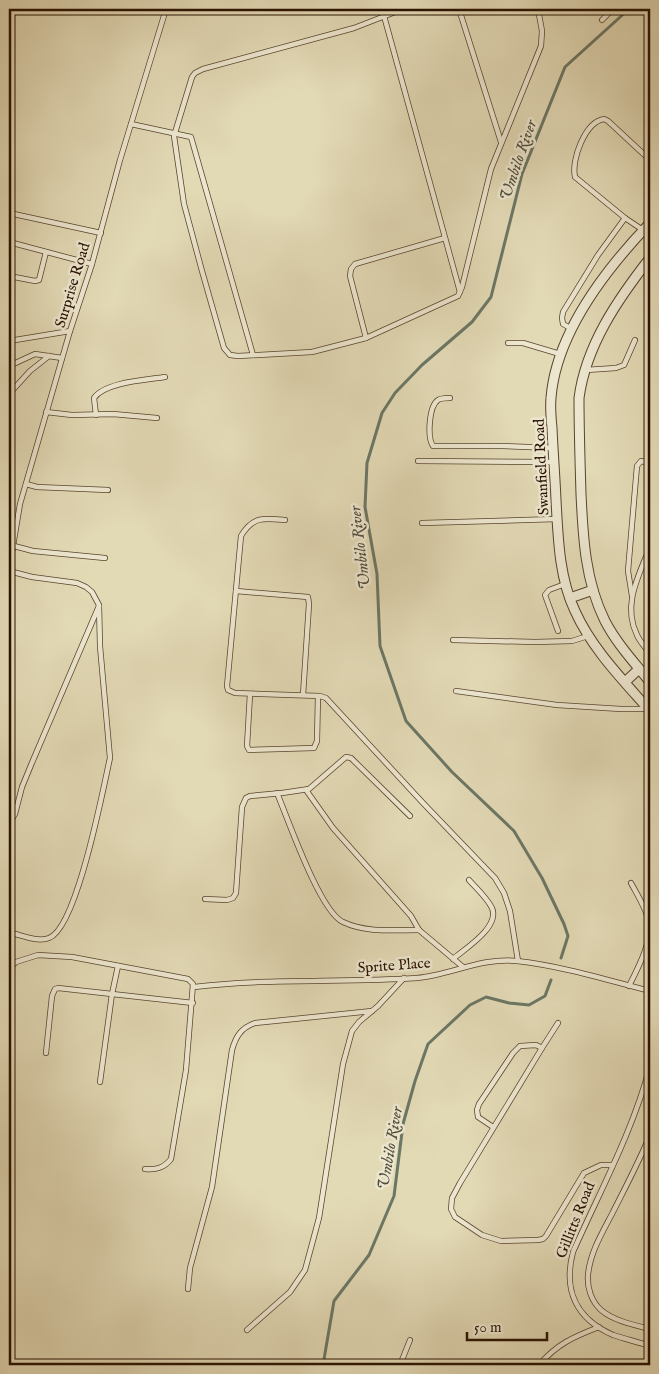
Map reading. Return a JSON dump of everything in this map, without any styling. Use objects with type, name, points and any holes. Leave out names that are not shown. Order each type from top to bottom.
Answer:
[{"type":"street","name":"Swanfield Road","points":[[650,223],[605,276],[585,306],[573,329],[554,375],[551,399],[557,520],[566,584],[570,598],[574,610],[588,636],[650,710]]},
{"type":"street","points":[[650,258],[602,330],[584,370],[579,398],[583,526],[587,565],[593,590],[605,620],[619,645],[650,682]]},
{"type":"street","points":[[570,598],[593,590]]},
{"type":"street","points":[[625,682],[639,669]]},
{"type":"lane","name":"Surprise Road","points":[[9,570],[20,504],[166,9]]},
{"type":"lane","points":[[403,9],[354,28],[203,69],[195,73],[190,83],[174,132],[184,204],[224,348],[233,356],[312,352],[366,338],[455,298],[460,293],[491,169],[541,46],[542,31],[538,9]]},
{"type":"lane","points":[[459,9],[501,142]]},
{"type":"lane","points":[[602,20],[613,9]]},
{"type":"lane","points":[[384,16],[460,293]]},
{"type":"lane","points":[[643,231],[575,178],[574,172],[579,145],[583,137],[599,120],[604,119],[608,120],[650,160]]},
{"type":"lane","points":[[131,124],[191,137],[253,355]]},
{"type":"lane","points":[[9,213],[100,233]]},
{"type":"lane","points":[[573,329],[563,324],[564,312],[598,255],[625,218]]},
{"type":"lane","points":[[366,338],[350,276],[351,269],[355,264],[445,238]]},
{"type":"lane","points":[[9,242],[92,264]]},
{"type":"lane","points":[[9,276],[36,282],[46,252]]},
{"type":"lane","points":[[9,341],[70,331]]},
{"type":"lane","points":[[584,370],[616,368],[624,365],[635,340]]},
{"type":"lane","points":[[508,342],[523,343],[562,354]]},
{"type":"lane","points":[[9,366],[35,354],[62,358]]},
{"type":"lane","points":[[9,394],[30,371],[49,356]]},
{"type":"lane","points":[[96,415],[94,398],[101,391],[116,385],[165,377]]},
{"type":"lane","points":[[450,398],[441,399],[435,404],[429,429],[430,441],[433,446],[553,448]]},
{"type":"lane","points":[[46,412],[72,415],[112,414],[157,418]]},
{"type":"lane","points":[[418,461],[554,462]]},
{"type":"lane","points":[[632,596],[628,571],[637,466],[641,462],[650,463]]},
{"type":"lane","points":[[26,484],[37,487],[108,490]]},
{"type":"lane","points":[[285,520],[254,520],[244,531],[239,543],[227,686],[231,692],[303,695],[326,698],[495,878],[504,893],[510,911],[518,961]]},
{"type":"lane","points":[[422,522],[557,520]]},
{"type":"lane","points":[[9,550],[14,546],[32,551],[105,558]]},
{"type":"lane","points":[[650,547],[632,596],[630,611],[637,637],[650,654]]},
{"type":"lane","points":[[9,570],[32,577],[77,583],[92,592],[99,605],[103,694],[110,758],[82,877],[62,925],[57,933],[50,938],[42,939],[15,934]]},
{"type":"lane","points":[[558,631],[545,595],[549,590],[566,584]]},
{"type":"lane","points":[[236,591],[308,597],[303,695]]},
{"type":"lane","points":[[9,824],[15,814],[28,772],[99,605]]},
{"type":"lane","points":[[453,640],[535,642],[572,640],[588,636]]},
{"type":"lane","points":[[456,691],[557,705],[650,710]]},
{"type":"lane","points":[[250,694],[247,746],[249,750],[314,748],[317,741],[318,696]]},
{"type":"lane","points":[[205,899],[227,900],[233,898],[236,893],[244,802],[255,794],[306,790],[343,758],[348,757],[410,816]]},
{"type":"lane","points":[[306,790],[334,828],[411,916],[418,930],[462,967]]},
{"type":"lane","points":[[277,793],[314,882],[334,917],[342,922],[362,928],[418,930]]},
{"type":"lane","points":[[453,959],[493,922],[494,914],[491,907],[469,880]]},
{"type":"lane","points":[[629,986],[644,953],[650,925],[644,906],[631,883]]},
{"type":"lane","points":[[9,969],[16,962],[38,955],[72,957],[188,979],[194,984],[186,1070],[171,1159],[162,1167],[154,1170],[145,1169]]},
{"type":"lane","name":"Sprite Place","points":[[194,987],[246,983],[404,978],[433,975],[488,961],[518,961],[572,971],[650,991]]},
{"type":"lane","points":[[100,1082],[112,994],[118,966]]},
{"type":"lane","points":[[247,1330],[290,1292],[305,1270],[318,1218],[347,1045],[352,1031],[359,1022],[373,1011],[404,978]]},
{"type":"lane","points":[[46,1052],[52,996],[55,989],[58,988],[193,1003]]},
{"type":"lane","points":[[188,1290],[190,1268],[212,1187],[232,1050],[239,1031],[247,1025],[254,1023],[373,1011]]},
{"type":"lane","points":[[558,1023],[460,1183],[452,1198],[451,1209],[455,1217],[482,1235],[501,1241],[543,1239],[584,1173],[601,1166],[612,1165]]},
{"type":"lane","points":[[493,1127],[478,1117],[477,1110],[479,1104],[513,1053],[520,1046],[536,1045],[542,1048]]},
{"type":"lane","name":"Gillitts Road","points":[[650,1066],[631,1125],[573,1252],[568,1273],[575,1302],[587,1318],[612,1334],[650,1346]]},
{"type":"lane","name":"Gillitts Road","points":[[650,1134],[601,1235],[592,1257],[588,1274],[588,1287],[592,1299],[600,1309],[610,1316],[650,1329]]},
{"type":"lane","points":[[539,1365],[548,1354],[569,1339],[599,1327]]},
{"type":"lane","points":[[400,1365],[410,1340]]},
{"type":"waterway","name":"Umbilo River","points":[[561,958],[568,936],[564,924],[542,878],[514,831],[452,772],[406,721],[380,646],[377,574],[365,507],[367,463],[382,413],[395,393],[422,365],[472,322],[491,297],[522,174],[565,67],[629,9]]},
{"type":"waterway","name":"Umbilo River","points":[[323,1365],[334,1301],[369,1255],[394,1196],[403,1124],[428,1044],[470,1005],[486,997],[509,1003],[529,1005],[545,996],[551,980]]}]
